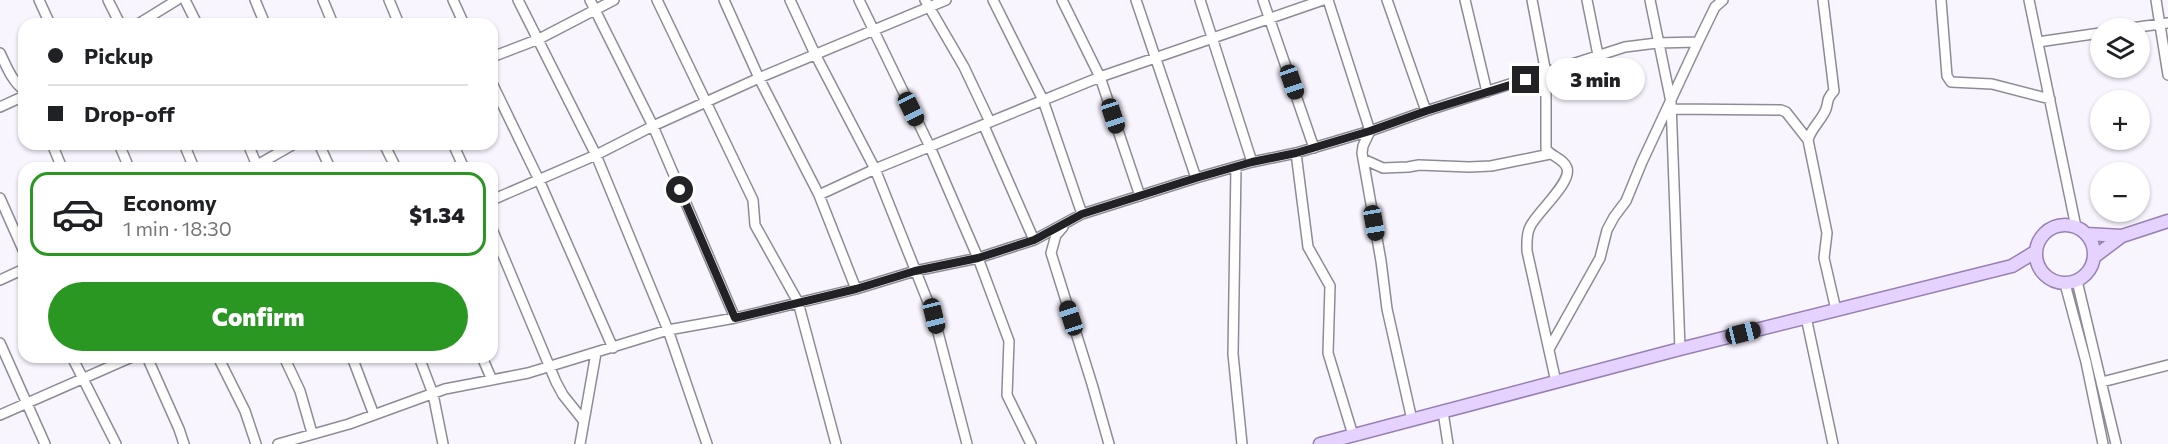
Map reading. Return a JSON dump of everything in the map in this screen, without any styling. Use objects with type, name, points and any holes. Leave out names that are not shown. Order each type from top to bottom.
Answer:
[{"type":"main road","points":[[2012,266],[2040,270],[2053,281],[2071,282],[2087,273],[2094,257],[2122,236],[2168,221]]},
{"type":"main road","points":[[2040,270],[2035,252],[2039,240],[2047,231],[2064,225],[2081,231],[2122,236]]},
{"type":"main road","points":[[2081,231],[2092,244],[2094,257]]},
{"type":"main road","points":[[1320,444],[1680,349],[2012,266],[2035,252]]},
{"type":"street","points":[[39,0],[47,18]]},
{"type":"street","points":[[108,0],[117,18]]},
{"type":"street","points":[[148,18],[177,0]]},
{"type":"street","points":[[185,0],[194,18]]},
{"type":"street","points":[[255,0],[263,18]]},
{"type":"street","points":[[323,0],[330,18]]},
{"type":"street","points":[[388,0],[396,18]]},
{"type":"street","points":[[453,0],[461,18]]},
{"type":"street","points":[[518,0],[596,155],[668,330],[707,444]]},
{"type":"street","points":[[590,0],[653,126],[735,318]]},
{"type":"street","points":[[498,55],[538,39],[614,0]]},
{"type":"street","points":[[657,0],[753,200],[755,225],[798,302],[836,444]]},
{"type":"street","points":[[724,0],[759,78],[819,195],[856,289]]},
{"type":"street","points":[[790,0],[815,54],[875,169],[934,316],[967,444]]},
{"type":"street","points":[[859,0],[930,147],[978,258],[1009,341],[1007,395],[1031,444]]},
{"type":"street","points":[[498,197],[596,155],[653,126],[759,78],[874,32],[927,4],[946,0]]},
{"type":"street","points":[[993,0],[1043,100],[1082,214]]},
{"type":"street","points":[[1062,0],[1100,77],[1140,196]]},
{"type":"street","points":[[1136,0],[1196,178]]},
{"type":"street","points":[[1200,0],[1252,162]]},
{"type":"street","points":[[1263,0],[1314,148]]},
{"type":"street","points":[[819,195],[875,169],[1100,77],[1323,0]]},
{"type":"street","points":[[1328,0],[1370,131],[1363,146],[1363,159],[1387,309],[1412,420]]},
{"type":"street","points":[[1387,0],[1426,111]]},
{"type":"street","points":[[1465,0],[1487,92]]},
{"type":"street","points":[[1532,0],[1546,73],[1546,149],[1566,166],[1567,177],[1530,227],[1527,237],[1527,251],[1556,382]]},
{"type":"street","points":[[1587,0],[1598,55]]},
{"type":"street","points":[[1650,0],[1671,106],[1680,349]]},
{"type":"street","points":[[1823,0],[1834,91],[1826,100],[1826,109],[1808,140],[1827,233],[1824,258],[1836,310]]},
{"type":"street","points":[[1941,0],[1947,76],[1951,82],[1992,84],[2050,99]]},
{"type":"street","points":[[2029,0],[2081,231]]},
{"type":"street","points":[[2156,0],[2164,24],[2168,75]]},
{"type":"street","points":[[1549,349],[1599,258],[1607,230],[1626,201],[1717,2]]},
{"type":"street","points":[[927,4],[964,67],[1034,240]]},
{"type":"street","points":[[2038,42],[2090,34]]},
{"type":"street","points":[[284,443],[349,424],[445,389],[528,373],[668,330],[735,318],[856,289],[915,271],[978,258],[1034,240],[1082,214],[1196,178],[1252,162],[1296,153],[1370,131],[1626,47],[1657,43],[1698,42]]},
{"type":"street","points":[[0,52],[18,85]]},
{"type":"street","points":[[498,95],[539,180],[613,348]]},
{"type":"street","points":[[0,107],[18,99]]},
{"type":"street","points":[[1671,106],[1781,110],[1786,112],[1808,140]]},
{"type":"street","points":[[263,162],[284,150]]},
{"type":"street","points":[[1296,153],[1308,247],[1330,286],[1328,353],[1353,435]]},
{"type":"street","points":[[1363,159],[1383,168],[1419,165],[1469,167],[1491,166],[1550,154]]},
{"type":"street","points":[[1236,167],[1233,354],[1242,444]]},
{"type":"street","points":[[0,198],[18,238]]},
{"type":"street","points":[[1071,219],[1056,235],[1051,253],[1109,444]]},
{"type":"street","points":[[498,243],[563,396],[583,420]]},
{"type":"street","points":[[0,280],[18,272]]},
{"type":"street","points":[[2071,282],[2102,382],[2116,444]]},
{"type":"street","points":[[2071,282],[2103,444]]},
{"type":"street","points":[[1806,317],[1833,444]]},
{"type":"street","points":[[0,342],[45,444]]},
{"type":"street","points":[[579,444],[596,353]]},
{"type":"street","points":[[75,363],[116,444]]},
{"type":"street","points":[[0,415],[119,363]]},
{"type":"street","points":[[150,363],[184,444]]},
{"type":"street","points":[[221,363],[245,411],[256,444]]},
{"type":"street","points":[[287,363],[300,391],[312,433]]},
{"type":"street","points":[[354,363],[374,415]]},
{"type":"street","points":[[421,363],[433,394],[443,444]]},
{"type":"street","points":[[485,363],[492,380]]},
{"type":"street","points":[[2102,382],[2168,365]]},
{"type":"street","points":[[1443,412],[1448,444]]},
{"type":"route","points":[[680,190],[735,318],[1006,250],[1034,240],[1082,214],[1196,178],[1252,162],[1296,153],[1370,131],[1526,80]]}]
